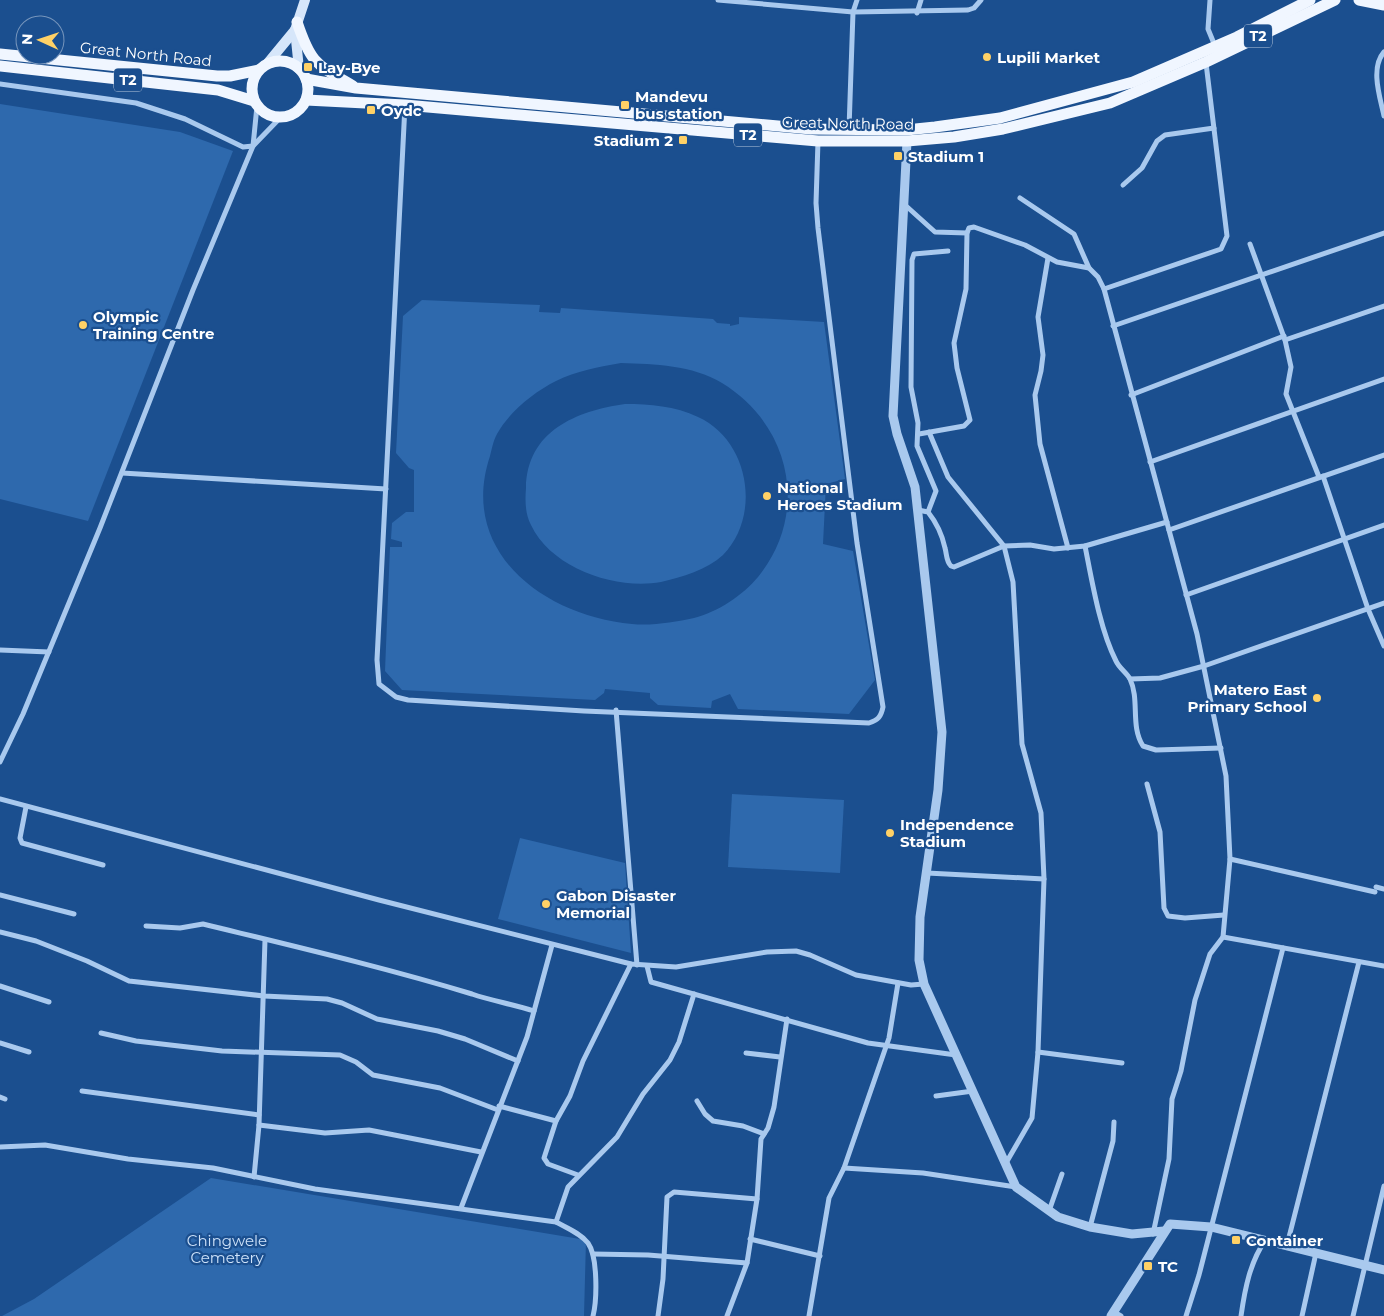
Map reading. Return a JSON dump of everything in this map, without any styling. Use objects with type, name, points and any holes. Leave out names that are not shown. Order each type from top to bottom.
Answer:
[{"type":"main road","points":[[256,103],[252,85],[263,67],[296,26],[305,0]]},
{"type":"main road","name":"Great North Road","points":[[306,79],[356,88],[690,119],[849,129],[912,129],[1000,118],[1133,82],[1216,47],[1310,0]]},
{"type":"main road","name":"Great North Road","points":[[306,100],[405,105],[818,141],[907,141],[954,137],[1003,129],[1093,108],[1206,62],[1336,0]]},
{"type":"main road","points":[[1359,0],[1384,5]]},
{"type":"main road","points":[[280,118],[296,113],[306,100],[308,90],[306,79],[299,68],[296,26]]},
{"type":"main road","points":[[296,26],[307,50],[316,62],[356,88]]},
{"type":"main road","name":"Great North Road","points":[[0,54],[217,76],[230,76],[263,67]]},
{"type":"main road","name":"T2","points":[[263,67],[286,62],[299,68]]},
{"type":"main road","name":"Great North Road","points":[[0,66],[218,90],[256,103]]},
{"type":"main road","name":"T2","points":[[256,103],[265,113],[280,118]]},
{"type":"street","points":[[719,0],[853,12],[917,13],[968,10],[974,8],[982,0]]},
{"type":"street","points":[[849,129],[853,12],[857,0]]},
{"type":"street","points":[[917,13],[921,0]]},
{"type":"street","points":[[1210,0],[1208,29],[1216,47]]},
{"type":"street","points":[[1384,52],[1377,68],[1378,88],[1384,116]]},
{"type":"street","points":[[1104,289],[1221,249],[1224,246],[1227,236],[1206,62]]},
{"type":"street","points":[[0,84],[136,103],[185,119],[243,147],[253,146],[280,118]]},
{"type":"street","points":[[0,762],[122,473],[192,290],[253,146],[256,103]]},
{"type":"street","points":[[405,105],[377,660],[379,684],[386,691],[408,700],[584,711],[616,710],[868,723],[881,716],[883,707],[857,543],[818,228],[816,203],[818,141]]},
{"type":"street","points":[[1123,185],[1142,168],[1157,141],[1165,135],[1214,128]]},
{"type":"street","points":[[907,141],[892,416],[896,434],[910,469],[923,511],[923,573],[942,732],[941,770],[926,873],[919,934],[919,960],[924,984],[1016,1187]]},
{"type":"street","points":[[1020,198],[1074,234],[1089,268],[1098,277],[1104,289],[1204,666],[1226,776],[1230,858],[1223,937],[1210,954],[1195,1000],[1181,1071],[1172,1100],[1169,1160],[1153,1234]]},
{"type":"street","points":[[904,205],[935,232],[966,233]]},
{"type":"street","points":[[919,434],[964,426],[970,420],[957,368],[954,343],[966,296],[966,233],[970,228],[974,226],[1025,245],[1057,262],[1089,268]]},
{"type":"street","points":[[1113,326],[1384,233]]},
{"type":"street","points":[[1250,244],[1284,338],[1290,367],[1286,394],[1321,477],[1368,609],[1384,646]]},
{"type":"street","points":[[923,511],[936,491],[933,479],[917,446],[919,434],[911,387],[913,257],[914,254],[948,251]]},
{"type":"street","points":[[1048,258],[1038,317],[1043,355],[1035,395],[1040,444],[1068,548]]},
{"type":"street","points":[[1131,395],[1284,338],[1384,306]]},
{"type":"street","points":[[1150,462],[1384,379]]},
{"type":"street","points":[[928,432],[948,477],[1004,546],[1013,582],[1022,744],[1041,813],[1044,879],[1038,1052],[1032,1118],[1006,1163]]},
{"type":"street","points":[[1169,530],[1384,455]]},
{"type":"street","points":[[122,473],[386,489]]},
{"type":"street","points":[[923,511],[940,531],[947,560],[951,566],[1004,546],[1030,545],[1068,548],[1085,546],[1167,522]]},
{"type":"street","points":[[1186,595],[1384,525]]},
{"type":"street","points":[[1085,546],[1103,624],[1116,661],[1130,679],[1135,724],[1143,746],[1156,750],[1221,748]]},
{"type":"street","points":[[1130,679],[1160,678],[1204,666],[1384,603]]},
{"type":"street","points":[[0,650],[48,652]]},
{"type":"street","points":[[578,1175],[545,1162],[544,1158],[556,1121],[634,964],[616,710]]},
{"type":"street","points":[[1147,784],[1160,832],[1164,908],[1168,916],[1185,918],[1224,915]]},
{"type":"street","points":[[0,799],[552,945],[634,964],[676,967],[767,952],[796,951],[810,954],[856,975],[898,983],[924,984]]},
{"type":"street","points":[[26,807],[20,838],[22,843],[103,866]]},
{"type":"street","points":[[1230,858],[1376,889],[1384,889]]},
{"type":"street","points":[[926,873],[1044,879]]},
{"type":"street","points":[[0,895],[74,914]]},
{"type":"street","points":[[146,926],[180,928],[203,924],[420,978],[475,995],[512,1003],[534,1011]]},
{"type":"street","points":[[0,932],[36,941],[87,960],[129,981],[264,996],[327,999],[342,1003],[377,1019],[447,1033],[518,1061]]},
{"type":"street","points":[[1223,937],[1384,966]]},
{"type":"street","points":[[254,1177],[259,1125],[265,940]]},
{"type":"street","points":[[461,1208],[498,1108],[518,1061],[552,945]]},
{"type":"street","points":[[1186,1316],[1283,948]]},
{"type":"street","points":[[1287,1245],[1359,962]]},
{"type":"street","points":[[647,966],[651,982],[886,1047],[956,1056]]},
{"type":"street","points":[[809,1316],[829,1198],[844,1168],[886,1047],[898,983]]},
{"type":"street","points":[[0,986],[49,1002]]},
{"type":"street","points":[[556,1222],[568,1187],[578,1175],[604,1153],[617,1137],[643,1094],[670,1060],[679,1042],[694,994]]},
{"type":"street","points":[[727,1316],[747,1263],[757,1199],[761,1139],[774,1107],[787,1019]]},
{"type":"street","points":[[101,1033],[136,1041],[261,1054],[316,1053],[340,1055],[356,1062],[373,1075],[440,1088],[498,1108],[556,1121]]},
{"type":"street","points":[[0,1043],[28,1052]]},
{"type":"street","points":[[1038,1052],[1122,1063]]},
{"type":"street","points":[[746,1053],[780,1057]]},
{"type":"street","points":[[82,1091],[104,1096],[259,1114]]},
{"type":"street","points":[[936,1096],[973,1091]]},
{"type":"street","points":[[697,1101],[705,1114],[714,1121],[743,1126],[764,1134]]},
{"type":"street","points":[[1090,1227],[1113,1142],[1114,1122]]},
{"type":"street","points":[[259,1125],[325,1133],[369,1130],[481,1152]]},
{"type":"street","points":[[0,1147],[45,1145],[128,1159],[213,1168],[315,1189],[556,1222],[579,1235],[589,1244],[593,1254],[597,1296],[593,1316]]},
{"type":"street","points":[[844,1168],[923,1173],[1016,1187],[1058,1218],[1090,1227],[1132,1234],[1153,1234],[1164,1231]]},
{"type":"street","points":[[1049,1212],[1062,1174]]},
{"type":"street","points":[[1352,1316],[1384,1186]]},
{"type":"street","points":[[658,1316],[664,1257],[665,1204],[667,1197],[674,1192],[757,1199]]},
{"type":"street","points":[[1116,1315],[1164,1231],[1170,1224],[1211,1227],[1266,1239],[1384,1270]]},
{"type":"street","points":[[750,1239],[820,1256]]},
{"type":"street","points":[[1241,1316],[1250,1268],[1266,1239]]},
{"type":"street","points":[[1302,1316],[1316,1253]]},
{"type":"street","points":[[593,1254],[747,1263]]},
{"type":"green space","name":"Olympic Training Centre","points":[[0,104],[180,132],[233,151],[88,521],[0,499]]},
{"type":"green space","points":[[422,300],[540,305],[539,312],[560,313],[561,308],[713,319],[717,323],[730,324],[730,326],[739,324],[739,317],[824,322],[845,479],[826,484],[823,544],[853,551],[875,680],[849,714],[738,709],[730,694],[712,701],[711,708],[658,705],[650,698],[650,693],[605,689],[604,693],[595,700],[402,690],[385,671],[390,547],[402,547],[402,542],[391,539],[392,523],[406,512],[414,512],[414,470],[409,468],[396,453],[403,316]],"holes":[[[621,363],[660,365],[686,369],[698,372],[722,383],[745,401],[764,422],[777,446],[785,472],[788,499],[784,526],[774,552],[758,577],[745,590],[712,612],[694,618],[655,624],[632,624],[599,618],[568,608],[540,593],[516,573],[498,549],[486,522],[483,490],[490,456],[496,437],[508,418],[539,391],[564,378],[580,372]]]},
{"type":"green space","points":[[625,404],[662,406],[698,417],[715,428],[729,443],[739,460],[746,500],[743,520],[735,539],[723,555],[702,569],[661,582],[643,584],[606,579],[587,573],[554,554],[531,525],[526,502],[529,468],[535,452],[545,438],[558,427],[572,419],[589,412]]},
{"type":"green space","points":[[732,794],[844,800],[840,873],[728,867]]},
{"type":"green space","points":[[520,838],[625,863],[631,953],[498,919]]},
{"type":"green space","name":"Chingwele Cemetery","points":[[211,1178],[586,1240],[584,1316],[2,1316],[34,1299]]},
{"type":"place","name":"Lupili Market","points":[[987,57]]},
{"type":"place","name":"Lay-Bye","points":[[308,67]]},
{"type":"place","name":"Mandevu bus station","points":[[625,105]]},
{"type":"place","name":"Oydc","points":[[371,110]]},
{"type":"place","name":"Stadium 2","points":[[683,140]]},
{"type":"place","name":"Stadium 1","points":[[898,156]]},
{"type":"place","name":"Olympic Training Centre","points":[[83,325]]},
{"type":"place","name":"National Heroes Stadium","points":[[767,496]]},
{"type":"place","name":"Matero East Primary School","points":[[1317,698]]},
{"type":"place","name":"Independence Stadium","points":[[890,833]]},
{"type":"place","name":"Gabon Disaster Memorial","points":[[546,904]]},
{"type":"place","name":"Container","points":[[1236,1240]]},
{"type":"place","name":"TC","points":[[1148,1266]]}]
